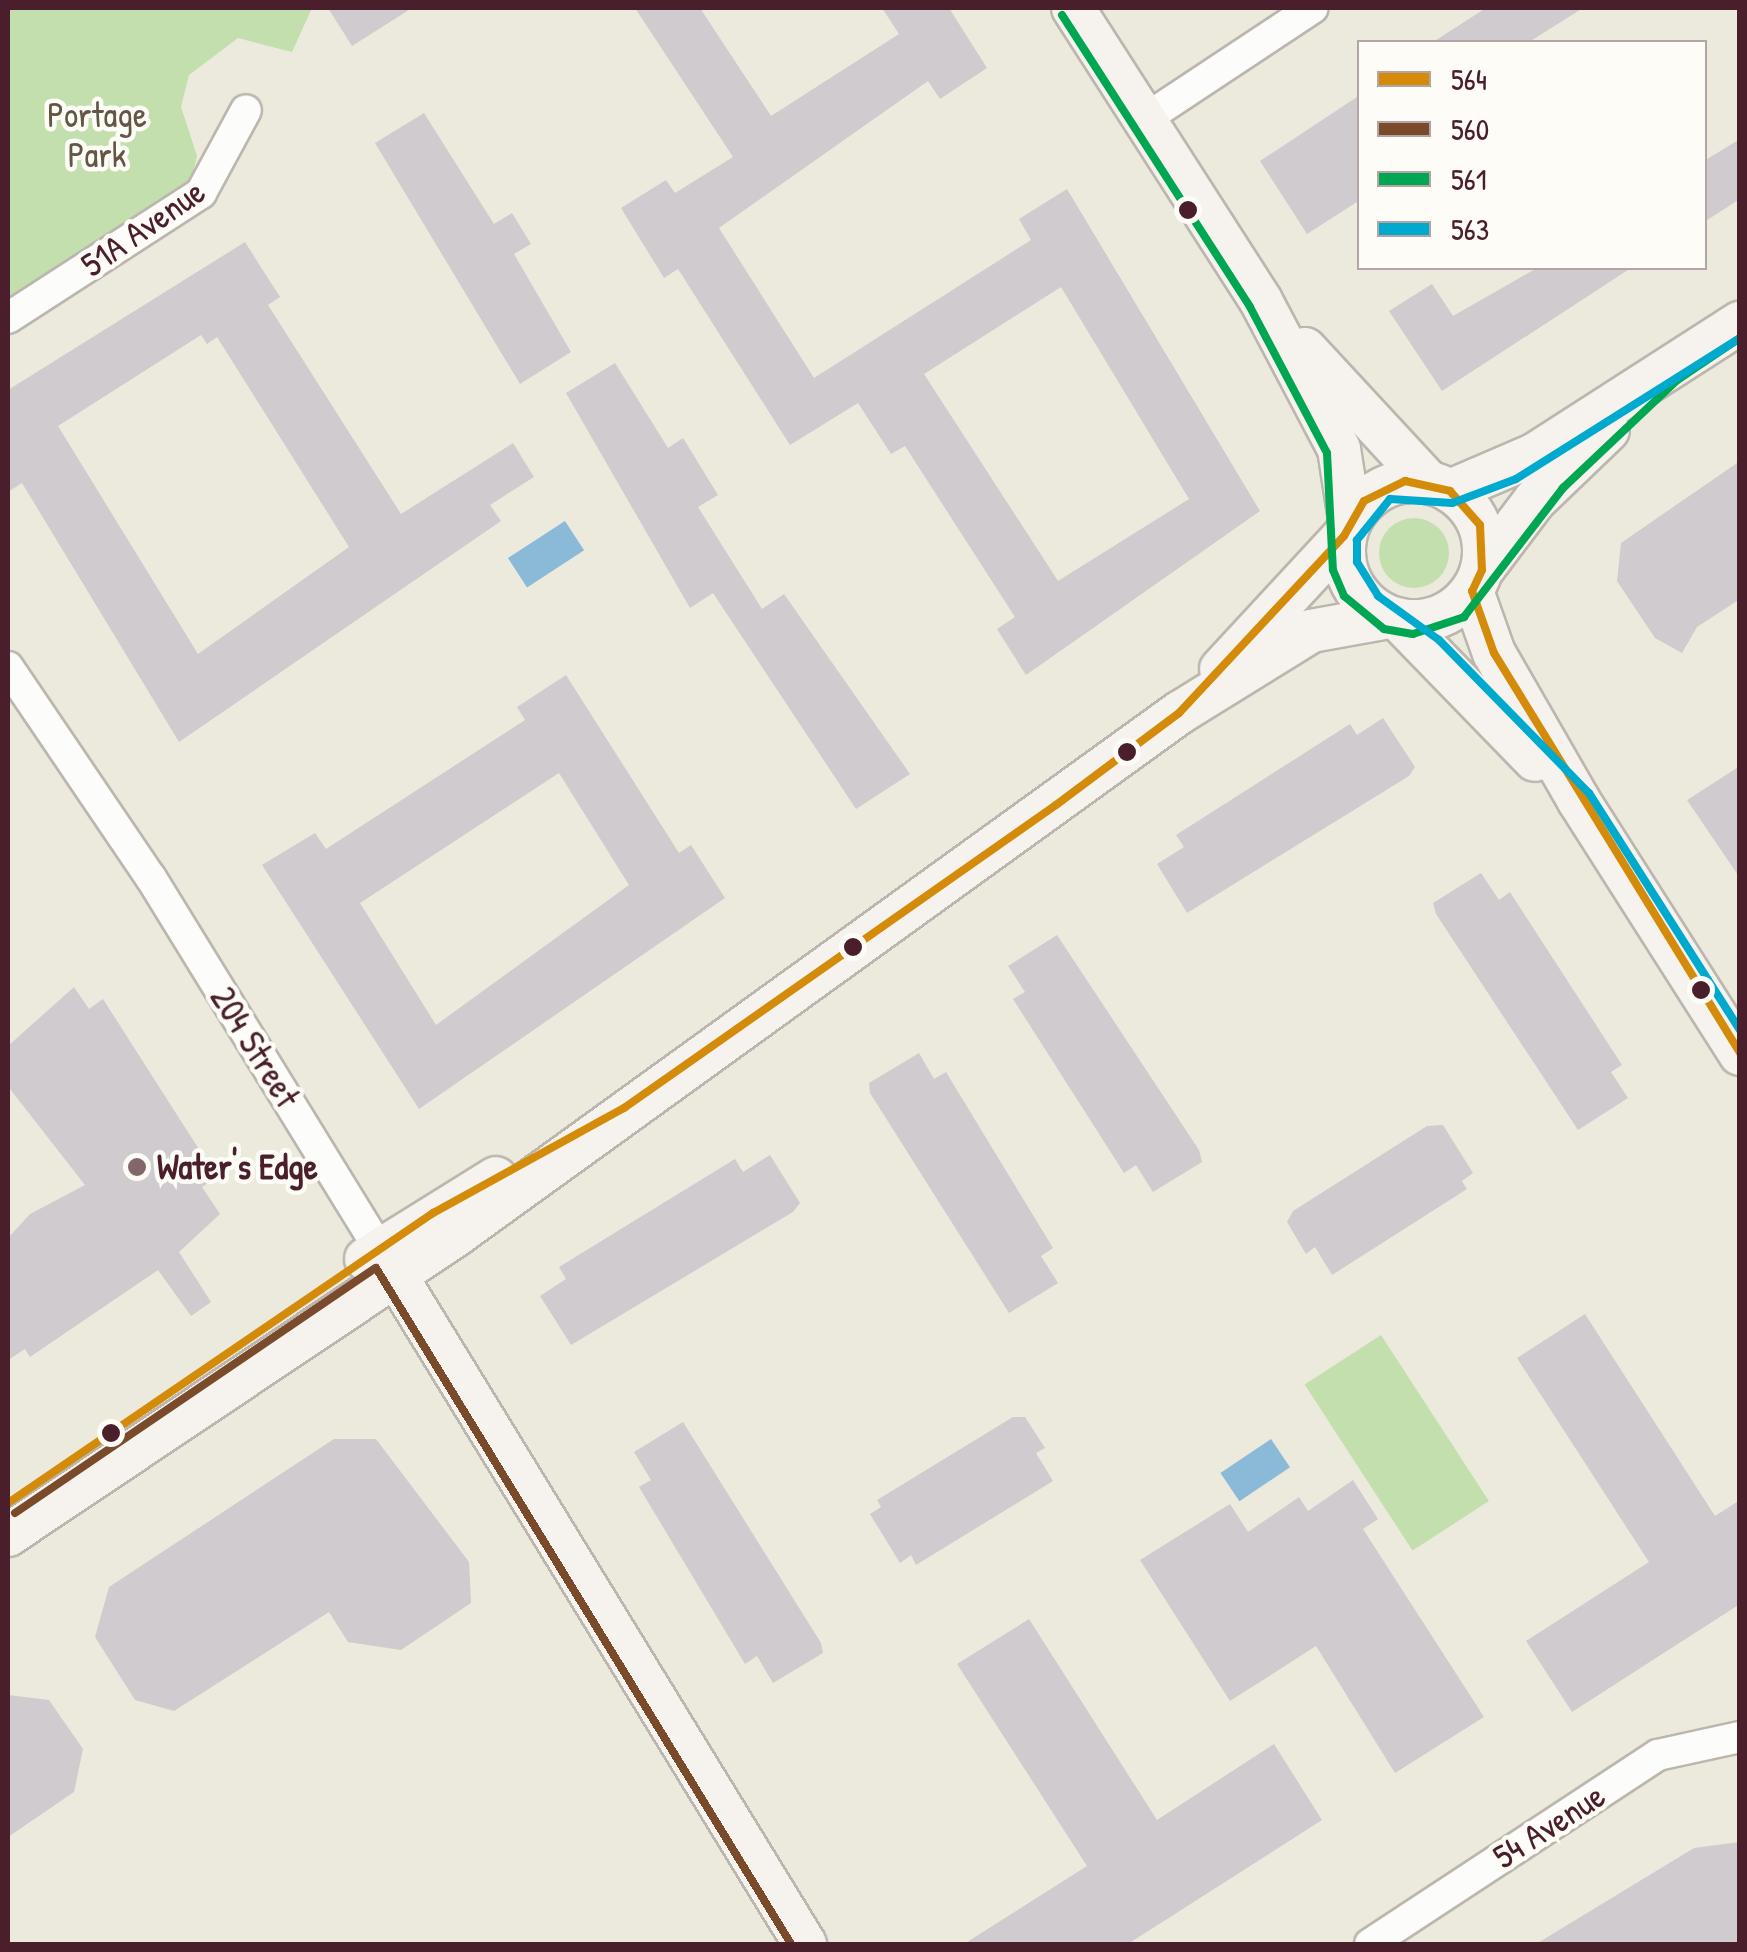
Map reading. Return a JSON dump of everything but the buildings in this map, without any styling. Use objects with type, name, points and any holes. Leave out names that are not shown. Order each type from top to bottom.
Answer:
[{"type":"street","points":[[1073,8],[1262,301],[1339,448],[1353,588],[1394,618],[1579,801]]},
{"type":"street","points":[[1145,118],[1313,8]]},
{"type":"street","name":"51A Avenue","points":[[8,318],[208,186],[246,110]]},
{"type":"street","points":[[1262,301],[1480,525],[1477,581],[1494,653],[1579,801],[1740,1054]]},
{"type":"street","points":[[1179,713],[1383,488],[1439,486],[1510,468],[1740,324]]},
{"type":"street","points":[[8,1502],[624,1108],[1179,713],[1311,631],[1394,618],[1435,619],[1477,581],[1535,500],[1668,372]]},
{"type":"street","name":"204 Street","points":[[8,667],[151,878],[805,1944]]},
{"type":"street","points":[[8,1535],[387,1262],[433,1213],[624,1108]]},
{"type":"street","name":"54 Avenue","points":[[1370,1944],[1658,1755],[1740,1737]]},
{"type":"green space","name":"Portage Park","points":[[8,8],[312,8],[292,52],[238,38],[189,75],[181,107],[197,156],[192,178],[8,298]]},
{"type":"green space","points":[[1414,518],[1439,528],[1449,553],[1439,578],[1414,588],[1389,578],[1379,553],[1389,528]]},
{"type":"green space","points":[[1381,1335],[1489,1501],[1413,1551],[1305,1385]]},
{"type":"water","points":[[565,521],[584,550],[527,587],[508,558]]},
{"type":"water","points":[[1271,1439],[1290,1467],[1239,1501],[1220,1473]]},
{"type":"transit line","name":"561","points":[[1062,15],[1250,307],[1327,453],[1333,570],[1344,596],[1384,629],[1413,634],[1464,617],[1563,488],[1676,381],[1740,338]]},
{"type":"transit line","name":"563","points":[[1740,338],[1516,479],[1452,503],[1390,499],[1357,540],[1357,562],[1378,596],[1439,640],[1589,793],[1740,1030]]},
{"type":"transit line","name":"564","points":[[8,1503],[433,1213],[624,1108],[1056,805],[1179,713],[1344,536],[1364,501],[1405,481],[1450,491],[1480,525],[1482,570],[1472,591],[1494,653],[1740,1053]]},
{"type":"transit line","name":"560","points":[[15,1513],[376,1268],[791,1944]]},
{"type":"place","name":"Water's Edge","points":[[137,1167]]}]
